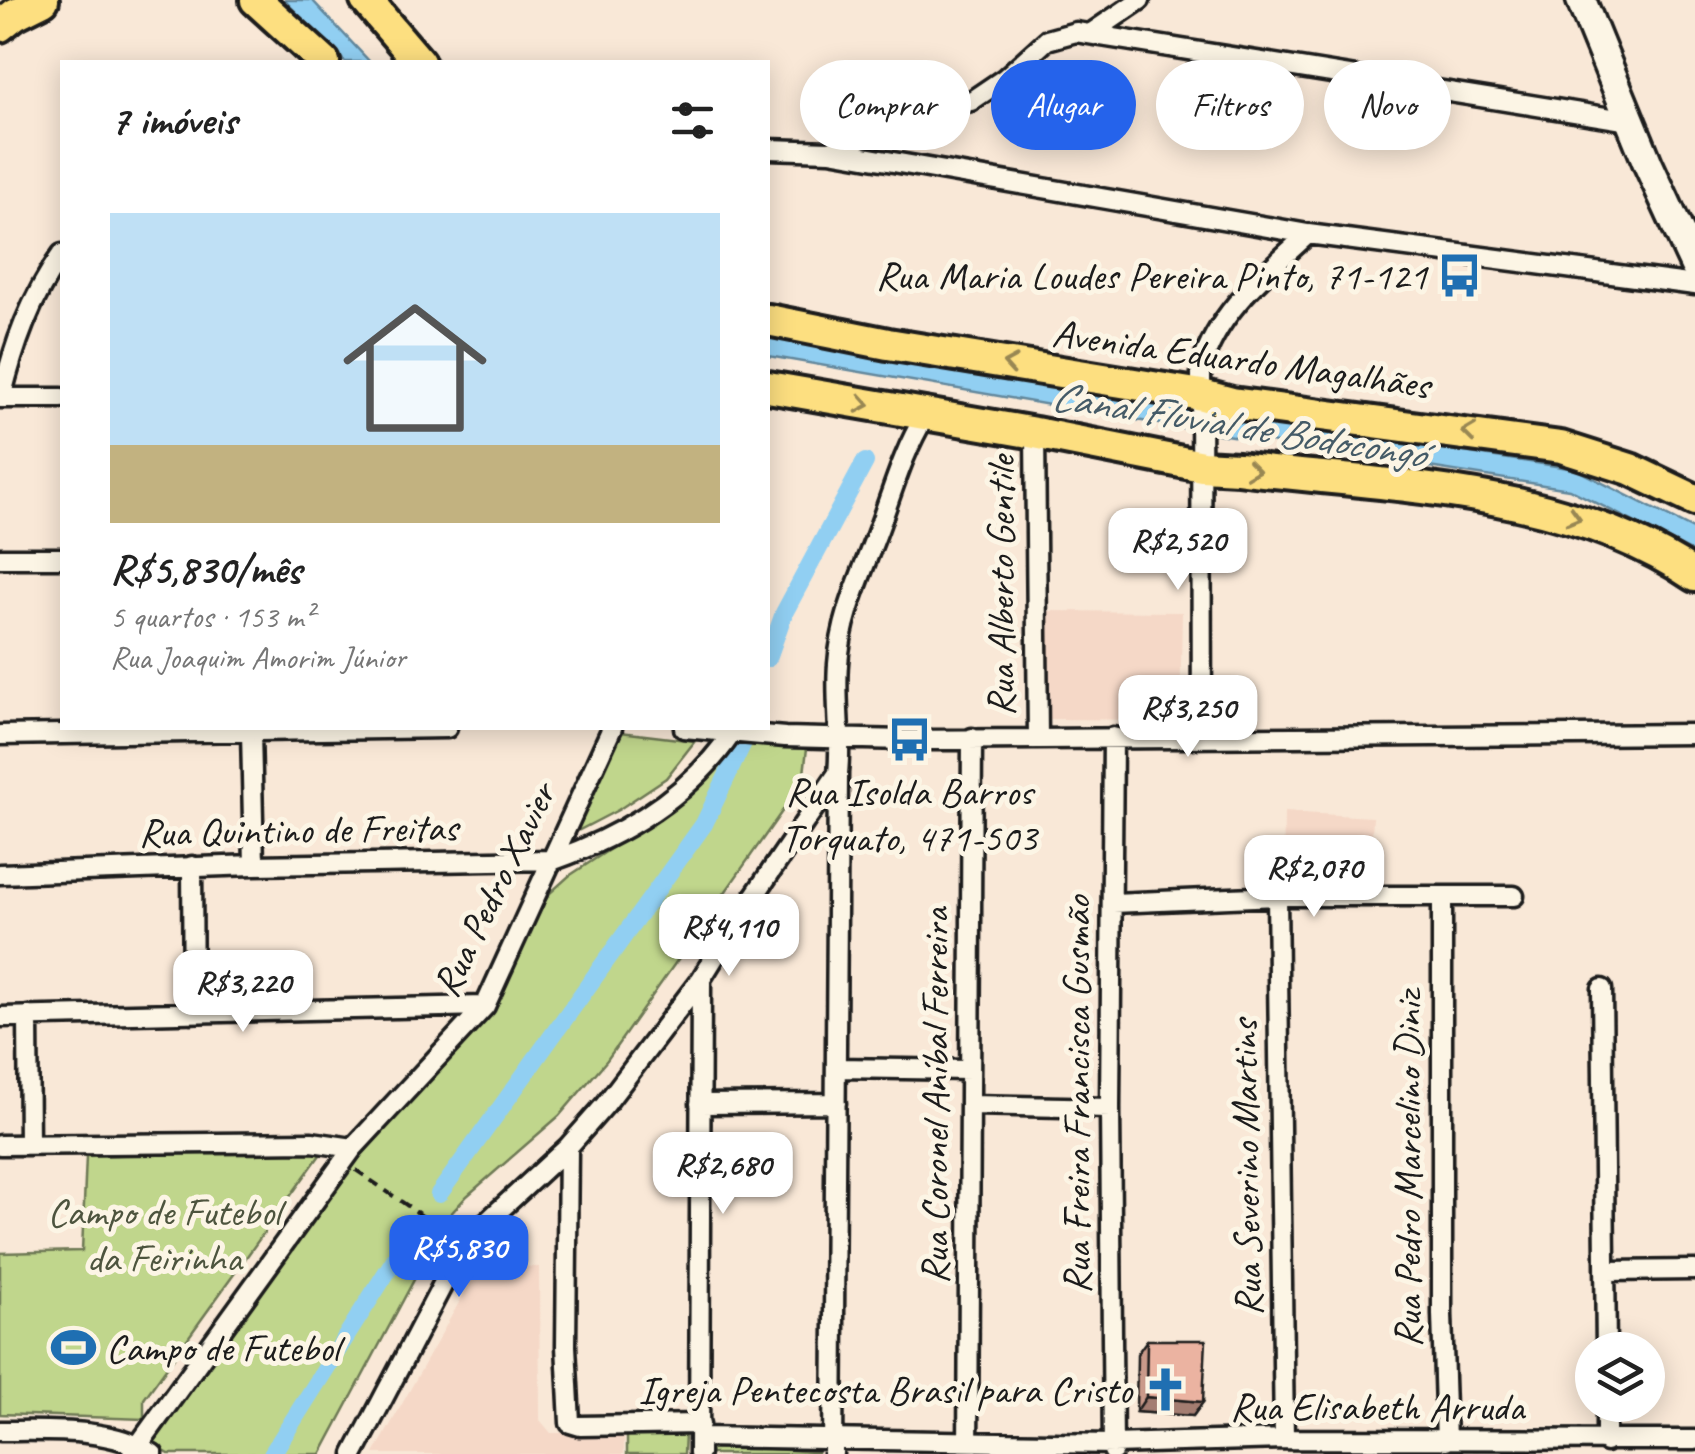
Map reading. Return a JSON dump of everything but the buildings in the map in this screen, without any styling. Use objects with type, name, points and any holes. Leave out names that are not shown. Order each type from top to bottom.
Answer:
[{"type":"main road","points":[[0,26],[43,0]]},
{"type":"main road","points":[[256,0],[322,60]]},
{"type":"main road","points":[[366,0],[417,60]]},
{"type":"main road","name":"Avenida Eduardo Magalhães","points":[[770,320],[1201,401],[1547,444],[1681,486],[1695,500]]},
{"type":"main road","points":[[770,387],[925,416],[1568,514],[1646,546],[1695,576]]},
{"type":"street","points":[[1090,34],[1140,0]]},
{"type":"street","points":[[1581,0],[1695,266]]},
{"type":"street","points":[[830,151],[971,101],[1047,40],[1061,34],[1090,34],[1630,121]]},
{"type":"street","points":[[770,149],[830,151],[1308,234],[1695,285]]},
{"type":"street","points":[[1202,736],[1200,368],[1222,319],[1308,234]]},
{"type":"street","points":[[60,257],[32,300],[14,343],[0,398],[60,398]]},
{"type":"street","points":[[833,1446],[841,740],[837,689],[842,631],[905,448],[925,416]]},
{"type":"street","name":"Rua Alberto Gentile","points":[[1035,433],[1038,738]]},
{"type":"street","points":[[0,558],[60,558]]},
{"type":"street","points":[[0,735],[326,730]]},
{"type":"street","name":"Rua Pedro Xavier","points":[[141,1451],[348,1155],[485,1006],[611,730]]},
{"type":"street","points":[[703,730],[841,740],[1695,734]]},
{"type":"street","points":[[252,732],[254,865]]},
{"type":"street","name":"Rua Quintino de Freitas","points":[[0,874],[192,866],[554,860],[599,844],[666,803],[712,763],[732,733]]},
{"type":"street","name":"Rua Freira Francisca Gusmão","points":[[1113,737],[1113,1449]]},
{"type":"street","name":"Rua Coronel Aníbal Ferreira","points":[[968,1447],[972,738]]},
{"type":"street","points":[[354,1454],[463,1245],[491,1214],[568,1147],[605,1105],[701,979],[838,773]]},
{"type":"street","points":[[192,866],[193,1013]]},
{"type":"street","points":[[1113,903],[1277,896],[1514,896]]},
{"type":"street","name":"Rua Severino Martins","points":[[1277,896],[1284,1439]]},
{"type":"street","name":"Rua Pedro Marcelino Diniz","points":[[1442,896],[1442,1314],[1446,1442]]},
{"type":"street","points":[[700,1438],[701,979]]},
{"type":"street","points":[[1602,988],[1606,1332]]},
{"type":"street","points":[[0,1017],[485,1006]]},
{"type":"street","points":[[28,1016],[29,1145]]},
{"type":"street","points":[[837,1068],[970,1070]]},
{"type":"street","points":[[700,1104],[836,1102]]},
{"type":"street","points":[[971,1105],[1110,1108]]},
{"type":"street","points":[[0,1145],[312,1142],[348,1155]]},
{"type":"street","name":"Rua Elisabeth Arruda","points":[[568,1147],[566,1346],[570,1423],[580,1426],[833,1446],[1113,1449],[1284,1439],[1695,1440]]},
{"type":"street","points":[[1608,1271],[1695,1270]]},
{"type":"street","points":[[1606,1422],[1606,1442]]},
{"type":"street","points":[[0,1430],[75,1432],[141,1451]]},
{"type":"path","points":[[348,1155],[463,1245]]},
{"type":"shaded area","points":[[1048,611],[1182,612],[1180,720],[1050,719]]},
{"type":"shaded area","points":[[1284,812],[1373,817],[1369,884],[1283,881]]},
{"type":"shaded area","points":[[480,1265],[539,1267],[540,1420],[551,1433],[624,1432],[624,1454],[374,1454]]},
{"type":"green space","points":[[612,731],[695,741],[666,778],[618,810],[566,837]]},
{"type":"green space","points":[[727,744],[807,748],[804,774],[783,810],[607,1060],[559,1116],[447,1218],[321,1454],[169,1454],[149,1442],[354,1164],[493,1008],[550,893],[569,876],[691,796]]},
{"type":"green space","name":"Campo de Futebol da Feirinha","points":[[325,1148],[144,1399],[144,1419],[0,1414],[0,1253],[82,1251],[86,1156]]},
{"type":"green space","points":[[627,1431],[685,1433],[684,1454],[627,1454]]},
{"type":"green space","points":[[697,1444],[817,1452],[817,1454],[697,1454]]},
{"type":"water","points":[[284,0],[312,0],[368,60],[343,60]]},
{"type":"water","name":"Canal Fluvial de Bodocongó","points":[[770,331],[1202,412],[1575,469],[1695,530],[1695,553],[1569,489],[1200,431],[770,356]]},
{"type":"waterway","points":[[770,652],[784,613],[865,462]]},
{"type":"waterway","points":[[439,1194],[704,824],[749,730]]},
{"type":"waterway","points":[[272,1454],[407,1240]]},
{"type":"place","name":"Rua Maria Loudes Pereira Pinto, 71-121","points":[[1460,276]]},
{"type":"place","name":"Rua Isolda Barros Torquato, 471-503","points":[[909,739]]},
{"type":"place","name":"Campo de Futebol","points":[[73,1348]]},
{"type":"place","name":"Igreja Pentecosta Brasil para Cristo","points":[[1165,1390]]}]
